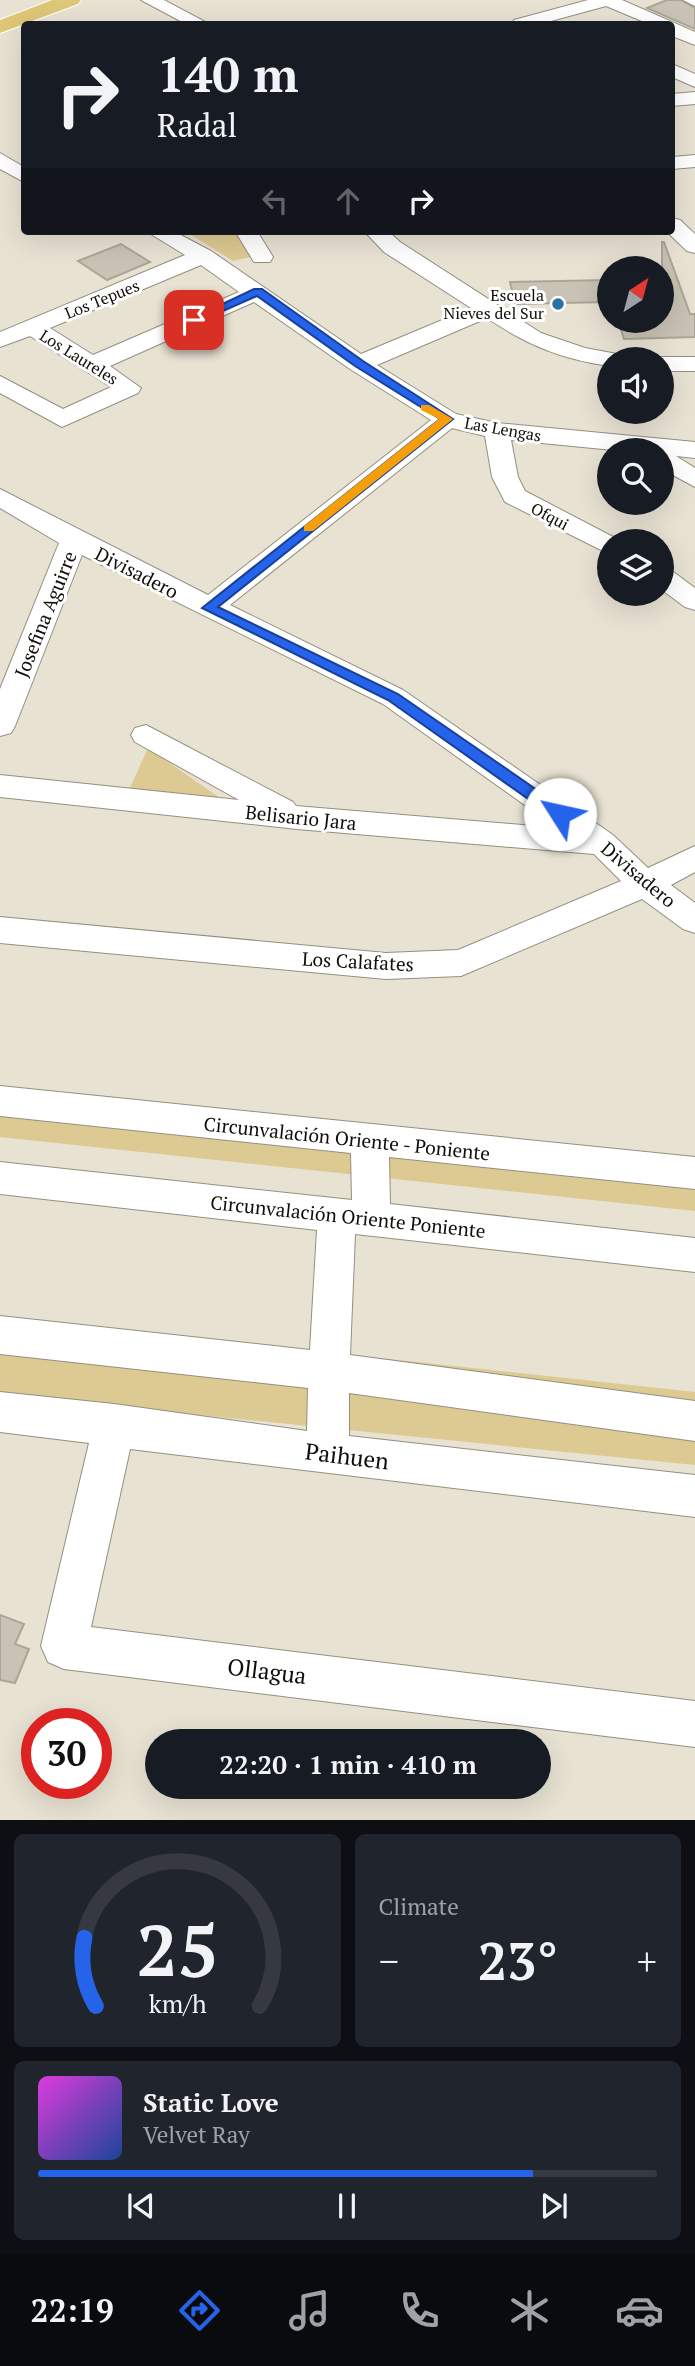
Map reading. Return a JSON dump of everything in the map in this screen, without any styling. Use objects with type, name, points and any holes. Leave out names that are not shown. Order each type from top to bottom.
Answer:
[{"type":"main road","points":[[0,18],[46,0]]},
{"type":"main road","points":[[0,27],[71,0]]},
{"type":"street","points":[[150,0],[194,21]]},
{"type":"street","points":[[531,21],[608,0],[656,21]]},
{"type":"street","points":[[552,15],[566,21]]},
{"type":"street","points":[[675,30],[695,39]]},
{"type":"street","points":[[675,71],[695,81]]},
{"type":"street","points":[[675,100],[695,98]]},
{"type":"street","points":[[0,159],[21,174]]},
{"type":"street","points":[[675,163],[695,161]]},
{"type":"street","name":"Las Lengas","points":[[164,235],[203,256],[359,364],[447,419],[497,431],[597,444]]},
{"type":"street","points":[[248,235],[262,257]]},
{"type":"street","points":[[380,235],[435,276],[491,308],[533,338],[581,355],[597,357]]},
{"type":"street","name":"Los Tepues","points":[[0,340],[203,256]]},
{"type":"street","points":[[98,362],[258,292]]},
{"type":"street","points":[[359,364],[491,308]]},
{"type":"street","name":"Los Laureles","points":[[0,383],[62,419],[129,388],[32,327]]},
{"type":"street","points":[[674,364],[695,364]]},
{"type":"street","points":[[209,608],[447,419]]},
{"type":"street","name":"Ofqui","points":[[497,431],[505,477],[514,496],[597,540]]},
{"type":"street","name":"Las Lengas","points":[[674,450],[695,450]]},
{"type":"street","points":[[674,465],[695,479]]},
{"type":"street","name":"Divisadero","points":[[0,497],[74,540],[393,697],[602,843],[645,884],[695,920]]},
{"type":"street","name":"Josefina Aguirre","points":[[0,726],[74,540]]},
{"type":"street","points":[[674,586],[695,601]]},
{"type":"street","points":[[146,735],[297,818]]},
{"type":"street","name":"Belisario Jara","points":[[0,786],[297,818],[602,843]]},
{"type":"street","name":"Los Calafates","points":[[0,930],[386,966],[461,963],[645,884],[695,858]]},
{"type":"street","name":"Circunvalación Oriente - Poniente","points":[[0,1101],[695,1173]]},
{"type":"street","points":[[328,1454],[329,1371],[354,1216],[370,1141]]},
{"type":"street","name":"Circunvalación Oriente Poniente","points":[[0,1178],[695,1255]]},
{"type":"street","points":[[0,1335],[329,1371],[695,1421]]},
{"type":"street","name":"Paihuen","points":[[0,1412],[114,1424],[328,1454],[695,1496]]},
{"type":"street","name":"Ollagua","points":[[114,1424],[64,1646],[695,1724]]},
{"type":"shaded area","points":[[191,235],[242,235],[254,256],[233,261]]},
{"type":"shaded area","points":[[148,748],[246,816],[124,801]]},
{"type":"shaded area","points":[[0,1095],[695,1169],[695,1211],[0,1137]]},
{"type":"shaded area","points":[[0,1317],[695,1392],[695,1465],[0,1395]]},
{"type":"building","points":[[667,0],[681,0],[695,8],[695,29],[647,8]]},
{"type":"building","points":[[662,242],[664,242],[669,256],[662,256]]},
{"type":"building","points":[[121,244],[150,262],[107,280],[78,261]]},
{"type":"building","points":[[674,270],[690,314],[695,314],[695,337],[624,339],[622,333],[674,333]]},
{"type":"building","points":[[597,280],[597,302],[515,304],[510,282]]},
{"type":"building","points":[[0,1615],[24,1624],[15,1644],[29,1649],[15,1683],[0,1680]]},
{"type":"slow traffic","points":[[308,529],[447,419],[425,407]]},
{"type":"place","name":"Escuela Nieves del Sur","points":[[558,304]]},
{"type":"route","points":[[194,320],[258,292],[359,364],[447,419],[209,608],[393,697],[560,814]]}]
